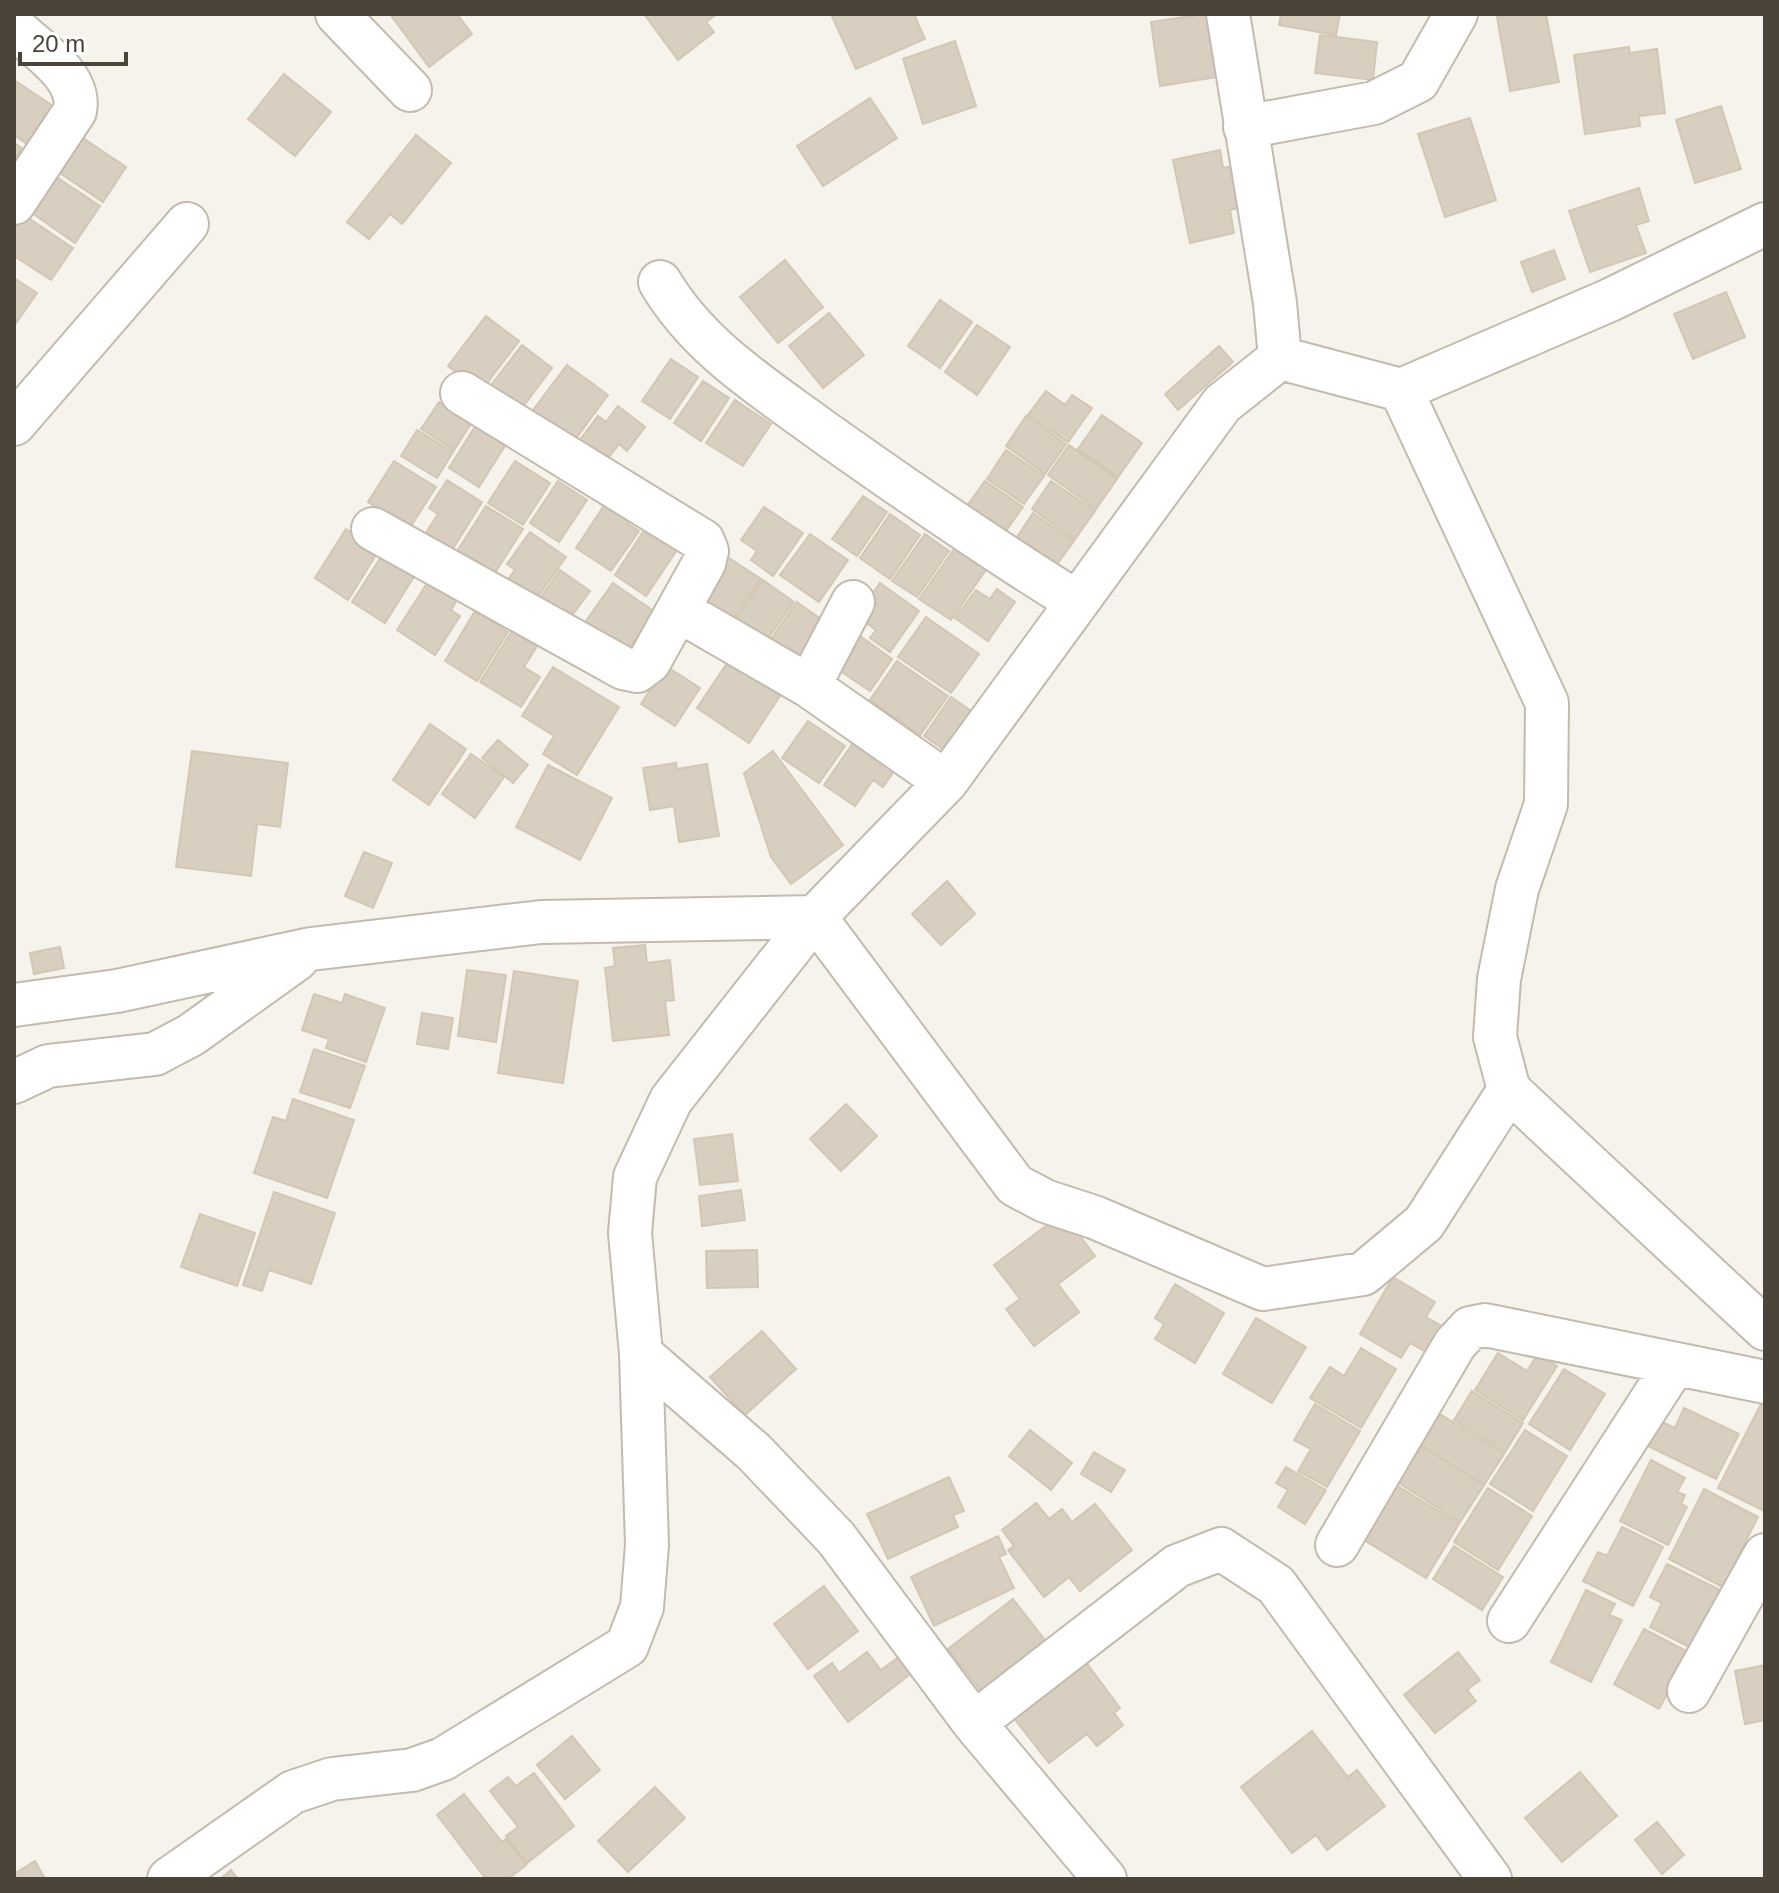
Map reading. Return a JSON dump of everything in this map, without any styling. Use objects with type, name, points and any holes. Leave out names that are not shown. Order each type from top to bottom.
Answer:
[{"type":"street","points":[[337,14],[410,90]]},
{"type":"street","points":[[1228,14],[1275,303],[1280,358]]},
{"type":"street","points":[[1245,127],[1374,103],[1418,81],[1456,14]]},
{"type":"street","points":[[14,27],[70,79],[78,96],[75,111],[14,203]]},
{"type":"street","points":[[14,424],[187,224]]},
{"type":"street","points":[[1280,358],[1401,390],[1610,300],[1765,224]]},
{"type":"street","points":[[660,282],[679,314],[722,358],[945,519],[1077,602]]},
{"type":"street","points":[[169,1879],[293,1792],[332,1779],[412,1770],[443,1759],[627,1646],[642,1607],[647,1545],[641,1354],[630,1233],[635,1177],[671,1100],[815,917],[946,782],[1222,404],[1280,358]]},
{"type":"street","points":[[1401,390],[1547,703],[1546,804],[1517,889],[1499,979],[1495,1037],[1509,1090],[1765,1329]]},
{"type":"street","points":[[373,529],[623,668],[637,671],[649,662],[704,563],[707,551],[703,541],[462,393]]},
{"type":"street","points":[[809,686],[853,602]]},
{"type":"street","points":[[678,610],[809,686],[946,782]]},
{"type":"street","points":[[815,917],[1015,1185],[1045,1201],[1094,1217],[1263,1289],[1363,1274],[1424,1223],[1509,1090]]},
{"type":"street","points":[[14,1005],[117,991],[311,949],[541,922],[815,917]]},
{"type":"street","points":[[14,1082],[48,1066],[155,1054],[191,1035],[311,949]]},
{"type":"street","points":[[1337,1545],[1455,1344],[1470,1328],[1485,1325],[1765,1382]]},
{"type":"street","points":[[641,1354],[754,1452],[836,1538],[974,1723],[1105,1879]]},
{"type":"street","points":[[1509,1621],[1674,1365]]},
{"type":"street","points":[[974,1723],[1177,1566],[1221,1549],[1276,1585],[1490,1879]]},
{"type":"street","points":[[1689,1691],[1765,1555]]},
{"type":"building","points":[[390,14],[457,14],[472,34],[429,67]]},
{"type":"building","points":[[644,14],[717,14],[706,22],[714,32],[678,60]]},
{"type":"building","points":[[831,14],[914,14],[925,39],[856,69]]},
{"type":"building","points":[[1222,14],[1230,75],[1160,86],[1151,22]]},
{"type":"building","points":[[1281,14],[1340,14],[1336,35],[1279,25]]},
{"type":"building","points":[[1546,14],[1559,82],[1510,91],[1497,17]]},
{"type":"building","points":[[1320,35],[1377,42],[1373,80],[1315,73]]},
{"type":"building","points":[[955,41],[976,106],[923,124],[903,59]]},
{"type":"building","points":[[1629,47],[1630,53],[1657,49],[1665,113],[1639,116],[1640,126],[1585,134],[1574,55]]},
{"type":"building","points":[[284,74],[331,112],[295,156],[248,119]]},
{"type":"building","points":[[14,80],[56,108],[30,146],[14,135]]},
{"type":"building","points":[[870,98],[897,138],[823,186],[797,146]]},
{"type":"building","points":[[1721,106],[1741,169],[1695,183],[1676,120]]},
{"type":"building","points":[[1470,118],[1496,200],[1445,217],[1418,134]]},
{"type":"building","points":[[74,132],[126,167],[103,202],[51,167]]},
{"type":"building","points":[[416,135],[451,163],[402,224],[390,214],[369,239],[347,222]]},
{"type":"building","points":[[14,143],[22,148],[14,160]]},
{"type":"building","points":[[1220,150],[1223,168],[1248,163],[1256,204],[1230,210],[1234,233],[1190,243],[1173,160]]},
{"type":"building","points":[[49,172],[100,206],[75,243],[25,208]]},
{"type":"building","points":[[1639,188],[1649,221],[1636,225],[1646,253],[1590,272],[1569,211]]},
{"type":"building","points":[[24,215],[73,248],[51,280],[14,256],[14,229]]},
{"type":"building","points":[[1554,250],[1565,279],[1532,292],[1521,262]]},
{"type":"building","points":[[785,260],[823,307],[778,343],[740,297]]},
{"type":"building","points":[[14,278],[37,293],[14,326]]},
{"type":"building","points":[[1726,292],[1745,337],[1693,359],[1674,314]]},
{"type":"building","points":[[940,300],[972,322],[940,368],[908,346]]},
{"type":"building","points":[[829,313],[864,355],[823,388],[789,346]]},
{"type":"building","points":[[486,316],[519,341],[481,391],[448,366]]},
{"type":"building","points":[[977,325],[1010,347],[977,395],[945,372]]},
{"type":"building","points":[[522,345],[552,368],[519,412],[488,389]]},
{"type":"building","points":[[1219,346],[1233,362],[1178,410],[1165,394]]},
{"type":"building","points":[[671,359],[698,377],[670,419],[642,401]]},
{"type":"building","points":[[567,365],[608,395],[571,445],[530,414]]},
{"type":"building","points":[[703,381],[729,398],[701,441],[674,423]]},
{"type":"building","points":[[1046,391],[1065,405],[1072,395],[1092,408],[1068,442],[1028,415]]},
{"type":"building","points":[[735,400],[771,424],[743,466],[706,443]]},
{"type":"building","points":[[439,402],[472,422],[454,450],[421,429]]},
{"type":"building","points":[[618,406],[645,427],[627,451],[619,444],[603,465],[576,445],[598,416],[606,422]]},
{"type":"building","points":[[1102,415],[1142,443],[1118,477],[1078,449]]},
{"type":"building","points":[[1026,416],[1066,444],[1045,474],[1006,446]]},
{"type":"building","points":[[478,422],[508,441],[479,487],[449,468]]},
{"type":"building","points":[[417,430],[453,452],[437,478],[401,456]]},
{"type":"building","points":[[1069,445],[1117,479],[1096,509],[1048,475]]},
{"type":"building","points":[[1006,450],[1044,476],[1024,504],[987,479]]},
{"type":"building","points":[[394,461],[436,487],[409,529],[368,502]]},
{"type":"building","points":[[515,461],[550,483],[523,525],[488,503]]},
{"type":"building","points":[[447,480],[482,502],[451,552],[424,536],[438,514],[429,508]]},
{"type":"building","points":[[558,481],[587,500],[559,542],[530,523]]},
{"type":"building","points":[[985,481],[1023,507],[1000,539],[962,513]]},
{"type":"building","points":[[1051,481],[1095,511],[1075,539],[1032,509]]},
{"type":"building","points":[[863,496],[887,512],[857,556],[832,539]]},
{"type":"building","points":[[609,498],[633,514],[627,523],[639,531],[611,571],[576,548]]},
{"type":"building","points":[[486,506],[523,529],[491,579],[454,556]]},
{"type":"building","points":[[764,507],[803,533],[773,576],[751,560],[757,551],[741,540]]},
{"type":"building","points":[[1033,513],[1074,541],[1052,571],[1013,543]]},
{"type":"building","points":[[890,514],[920,535],[890,579],[860,558]]},
{"type":"building","points":[[346,529],[379,550],[348,600],[315,578]]},
{"type":"building","points":[[645,529],[677,550],[646,596],[615,575]]},
{"type":"building","points":[[530,532],[566,557],[532,605],[504,585],[515,570],[507,564]]},
{"type":"building","points":[[810,534],[848,560],[819,602],[780,575]]},
{"type":"building","points":[[925,534],[949,551],[917,597],[892,581]]},
{"type":"building","points":[[957,545],[988,567],[951,620],[919,599]]},
{"type":"building","points":[[720,552],[761,579],[730,623],[690,594]]},
{"type":"building","points":[[383,554],[415,575],[385,623],[352,602]]},
{"type":"building","points":[[560,570],[590,591],[568,621],[539,600]]},
{"type":"building","points":[[433,574],[462,592],[451,610],[460,616],[435,655],[397,630]]},
{"type":"building","points":[[763,580],[794,602],[759,651],[728,630]]},
{"type":"building","points":[[613,583],[655,612],[624,657],[581,628]]},
{"type":"building","points":[[880,583],[919,611],[890,652],[870,638],[876,630],[857,616]]},
{"type":"building","points":[[997,589],[1015,602],[988,641],[955,618],[976,590],[990,599]]},
{"type":"building","points":[[797,602],[825,622],[790,672],[762,652]]},
{"type":"building","points":[[475,611],[508,632],[477,681],[445,661]]},
{"type":"building","points":[[926,617],[979,654],[951,693],[898,657]]},
{"type":"building","points":[[512,631],[537,646],[524,667],[540,677],[521,707],[480,682]]},
{"type":"building","points":[[856,633],[892,659],[870,691],[833,666]]},
{"type":"building","points":[[730,659],[782,693],[749,743],[697,708]]},
{"type":"building","points":[[897,661],[948,696],[920,735],[870,700]]},
{"type":"building","points":[[666,666],[700,688],[675,726],[641,704]]},
{"type":"building","points":[[553,667],[619,707],[577,775],[543,754],[554,736],[522,716]]},
{"type":"building","points":[[951,697],[977,715],[950,754],[924,736]]},
{"type":"building","points":[[808,721],[845,746],[819,783],[782,758]]},
{"type":"building","points":[[430,724],[466,749],[429,805],[393,780]]},
{"type":"building","points":[[862,730],[903,758],[883,787],[873,780],[855,806],[824,785]]},
{"type":"building","points":[[498,740],[528,765],[513,783],[482,758]]},
{"type":"building","points":[[192,751],[288,763],[280,827],[257,824],[251,876],[176,867]]},
{"type":"building","points":[[773,751],[843,845],[791,884],[771,857],[744,773]]},
{"type":"building","points":[[471,754],[504,777],[475,818],[442,794]]},
{"type":"building","points":[[676,763],[677,769],[707,764],[719,836],[679,842],[674,806],[650,810],[643,768]]},
{"type":"building","points":[[548,765],[612,798],[580,860],[516,827]]},
{"type":"building","points":[[364,852],[392,863],[373,908],[345,896]]},
{"type":"building","points":[[947,881],[975,914],[941,945],[912,914]]},
{"type":"building","points":[[645,945],[647,963],[670,960],[674,1000],[665,1001],[669,1035],[613,1041],[605,968],[615,966],[613,948]]},
{"type":"building","points":[[60,947],[64,968],[34,974],[30,953]]},
{"type":"building","points":[[467,970],[506,975],[496,1042],[458,1036]]},
{"type":"building","points":[[514,971],[578,981],[563,1083],[498,1073]]},
{"type":"building","points":[[314,994],[342,1003],[345,994],[385,1008],[366,1062],[326,1048],[329,1039],[302,1030]]},
{"type":"building","points":[[422,1013],[453,1018],[448,1049],[417,1044]]},
{"type":"building","points":[[314,1049],[365,1066],[350,1108],[300,1092]]},
{"type":"building","points":[[293,1099],[354,1120],[327,1198],[254,1173],[273,1117],[286,1121]]},
{"type":"building","points":[[846,1104],[877,1136],[841,1171],[810,1139]]},
{"type":"building","points":[[732,1134],[738,1181],[700,1185],[694,1139]]},
{"type":"building","points":[[741,1190],[745,1220],[702,1226],[699,1196]]},
{"type":"building","points":[[274,1192],[335,1213],[311,1284],[269,1270],[262,1291],[243,1285]]},
{"type":"building","points":[[1063,1213],[1095,1256],[1058,1284],[1079,1312],[1034,1346],[1006,1309],[1020,1299],[994,1265]]},
{"type":"building","points":[[200,1214],[255,1233],[237,1286],[181,1267]]},
{"type":"building","points":[[757,1250],[758,1287],[707,1288],[706,1251]]},
{"type":"building","points":[[1393,1277],[1435,1302],[1426,1317],[1449,1330],[1433,1356],[1410,1343],[1401,1358],[1360,1334]]},
{"type":"building","points":[[1175,1284],[1224,1313],[1195,1363],[1155,1339],[1164,1324],[1155,1318]]},
{"type":"building","points":[[1256,1318],[1306,1347],[1272,1403],[1223,1374]]},
{"type":"building","points":[[762,1331],[796,1369],[745,1415],[710,1377]]},
{"type":"building","points":[[1361,1348],[1396,1369],[1361,1428],[1310,1398],[1330,1367],[1344,1376]]},
{"type":"building","points":[[1498,1353],[1527,1371],[1538,1354],[1557,1366],[1523,1420],[1475,1390]]},
{"type":"building","points":[[1564,1369],[1605,1394],[1570,1450],[1529,1424]]},
{"type":"building","points":[[1472,1391],[1523,1423],[1505,1452],[1454,1420]]},
{"type":"building","points":[[1765,1401],[1764,1511],[1718,1488]]},
{"type":"building","points":[[1315,1404],[1360,1431],[1327,1487],[1298,1471],[1311,1449],[1294,1440]]},
{"type":"building","points":[[1684,1408],[1739,1434],[1716,1479],[1648,1446],[1660,1421],[1675,1428]]},
{"type":"building","points":[[1440,1414],[1504,1454],[1484,1485],[1420,1445]]},
{"type":"building","points":[[1030,1430],[1072,1463],[1051,1490],[1009,1456]]},
{"type":"building","points":[[1525,1430],[1567,1456],[1533,1511],[1490,1484]]},
{"type":"building","points":[[1417,1443],[1484,1485],[1460,1522],[1394,1480]]},
{"type":"building","points":[[1094,1452],[1125,1470],[1111,1492],[1081,1474]]},
{"type":"building","points":[[1651,1460],[1685,1478],[1677,1492],[1685,1495],[1681,1504],[1687,1507],[1668,1545],[1620,1521]]},
{"type":"building","points":[[1286,1467],[1326,1490],[1305,1524],[1278,1507],[1288,1490],[1276,1483]]},
{"type":"building","points":[[949,1477],[964,1511],[953,1515],[958,1527],[888,1559],[867,1514]]},
{"type":"building","points":[[1393,1483],[1459,1524],[1426,1578],[1359,1537]]},
{"type":"building","points":[[1488,1488],[1532,1516],[1498,1570],[1454,1542]]},
{"type":"building","points":[[1704,1489],[1758,1517],[1738,1556],[1754,1564],[1738,1595],[1669,1559]]},
{"type":"building","points":[[1036,1503],[1049,1519],[1062,1509],[1072,1522],[1095,1504],[1132,1550],[1080,1591],[1069,1577],[1044,1597],[1008,1550],[1014,1546],[1002,1530]]},
{"type":"building","points":[[1622,1527],[1663,1547],[1633,1606],[1583,1581],[1598,1552],[1607,1556]]},
{"type":"building","points":[[998,1536],[1006,1554],[999,1557],[1014,1588],[934,1626],[911,1577]]},
{"type":"building","points":[[1454,1546],[1503,1577],[1482,1610],[1433,1579]]},
{"type":"building","points":[[1667,1564],[1722,1591],[1693,1649],[1650,1627],[1662,1603],[1650,1597]]},
{"type":"building","points":[[824,1586],[858,1631],[808,1669],[774,1624]]},
{"type":"building","points":[[1586,1590],[1615,1604],[1609,1615],[1622,1620],[1591,1682],[1551,1662]]},
{"type":"building","points":[[1013,1599],[1052,1649],[987,1699],[948,1649]]},
{"type":"building","points":[[1644,1629],[1690,1653],[1659,1709],[1614,1684]]},
{"type":"building","points":[[910,1649],[922,1665],[848,1722],[814,1676],[832,1663],[839,1673],[867,1652],[881,1670]]},
{"type":"building","points":[[1458,1652],[1480,1680],[1467,1690],[1476,1701],[1435,1733],[1404,1695]]},
{"type":"building","points":[[1085,1661],[1120,1708],[1114,1713],[1123,1725],[1097,1746],[1087,1734],[1049,1763],[1013,1717]]},
{"type":"building","points":[[1765,1665],[1765,1720],[1745,1724],[1735,1671]]},
{"type":"building","points":[[1312,1731],[1348,1777],[1357,1770],[1385,1806],[1327,1850],[1316,1835],[1292,1853],[1241,1787]]},
{"type":"building","points":[[572,1736],[600,1770],[565,1799],[537,1765]]},
{"type":"building","points":[[1580,1772],[1617,1816],[1562,1862],[1525,1818]]},
{"type":"building","points":[[534,1773],[574,1826],[527,1863],[506,1836],[518,1827],[490,1791],[508,1777],[516,1786]]},
{"type":"building","points":[[655,1787],[685,1818],[628,1872],[598,1841]]},
{"type":"building","points":[[464,1794],[502,1842],[506,1839],[526,1865],[508,1879],[486,1879],[437,1815]]},
{"type":"building","points":[[1657,1822],[1684,1855],[1662,1874],[1635,1840]]},
{"type":"building","points":[[35,1861],[45,1879],[14,1879],[14,1874]]},
{"type":"building","points":[[231,1870],[238,1879],[220,1879]]}]
